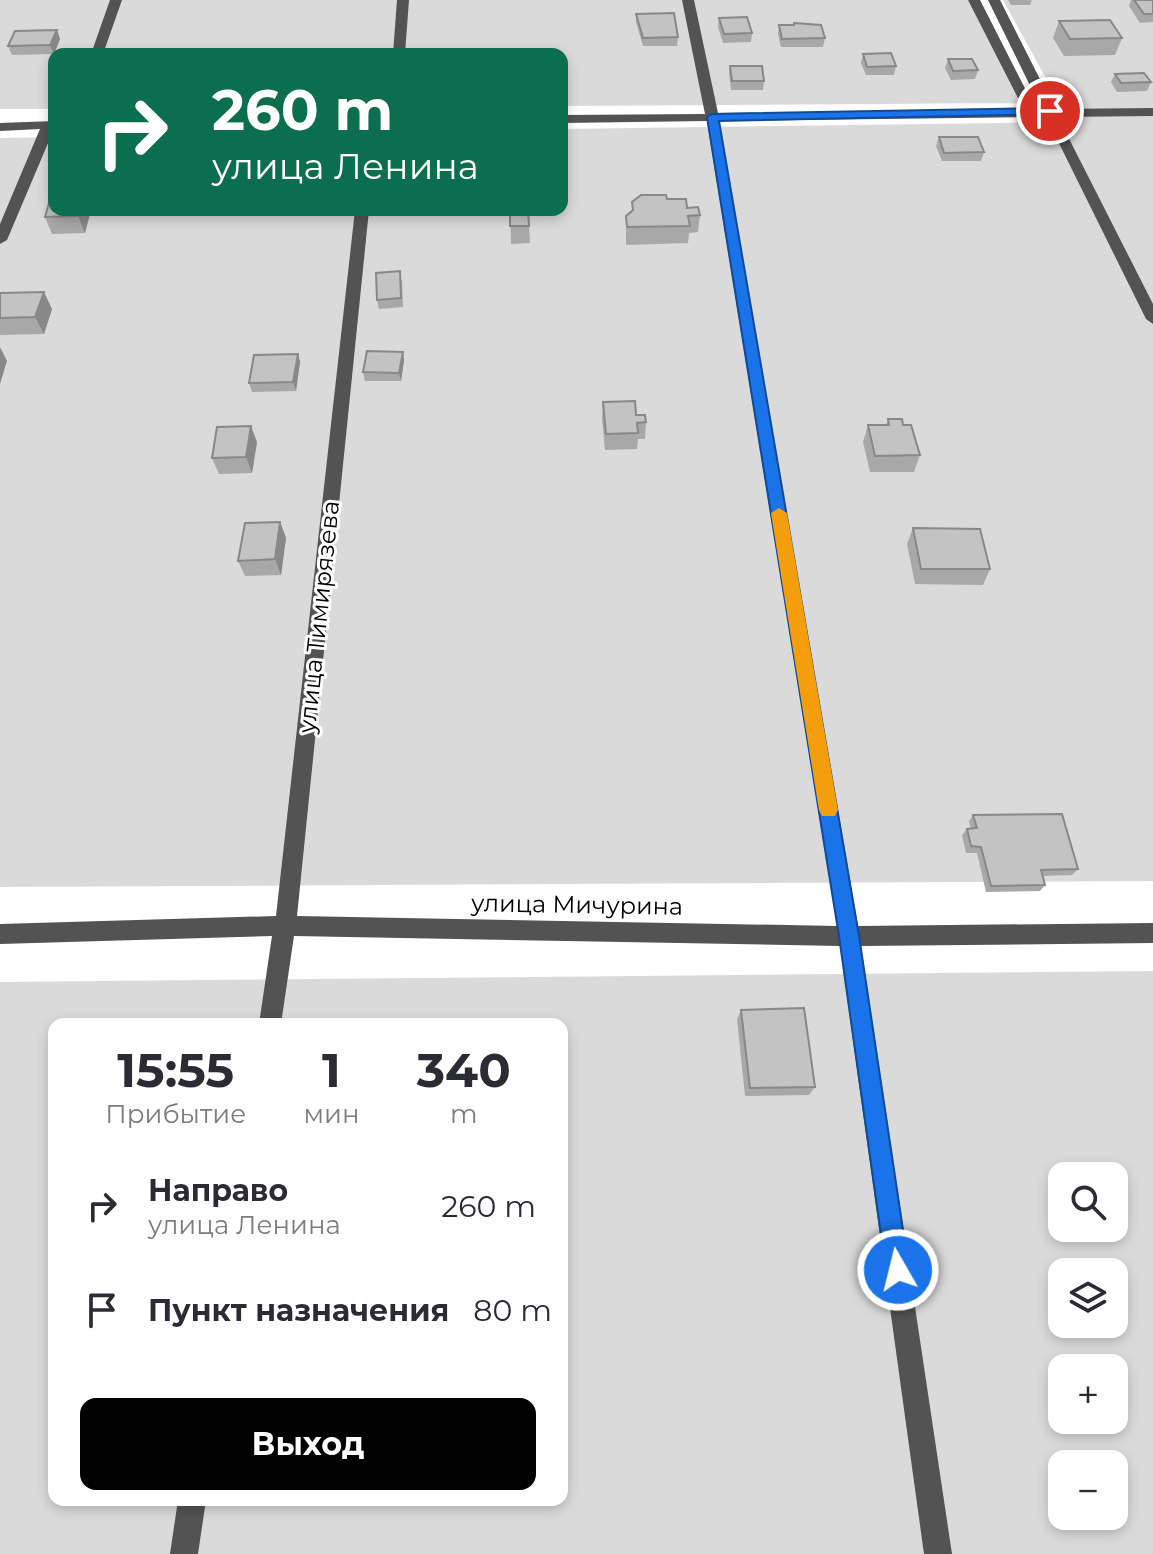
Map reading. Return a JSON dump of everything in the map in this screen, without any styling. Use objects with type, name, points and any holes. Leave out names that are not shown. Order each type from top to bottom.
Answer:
[{"type":"street","points":[[99,48],[116,0]]},
{"type":"street","points":[[399,48],[403,0]]},
{"type":"street","points":[[688,0],[712,117],[849,936],[938,1554]]},
{"type":"street","points":[[974,0],[1031,111]]},
{"type":"street","points":[[994,0],[1153,319]]},
{"type":"street","points":[[568,119],[1031,111],[1153,112]]},
{"type":"street","points":[[0,127],[48,125]]},
{"type":"street","points":[[0,240],[48,132]]},
{"type":"street","name":"улица Тимирязева","points":[[271,1018],[286,926],[361,216]]},
{"type":"street","name":"улица Мичурина","points":[[0,934],[286,926],[849,936],[1153,933]]},
{"type":"street","points":[[184,1554],[191,1506]]},
{"type":"shaded area","points":[[0,0],[969,0],[1020,103],[568,106],[568,48],[48,48],[48,109],[0,109]]},
{"type":"shaded area","points":[[1003,0],[1153,0],[1153,881],[0,887],[0,138],[48,137],[48,216],[568,216],[568,129],[1070,122]]},
{"type":"shaded area","points":[[1153,971],[1153,1554],[0,1554],[0,982]]},
{"type":"building","points":[[1134,0],[1153,0],[1153,14],[1144,14]]},
{"type":"building","points":[[674,13],[678,37],[643,38],[636,14]]},
{"type":"building","points":[[747,17],[752,33],[724,34],[719,18]]},
{"type":"building","points":[[1110,20],[1122,38],[1070,39],[1059,21]]},
{"type":"building","points":[[779,25],[821,25],[825,38],[782,39]]},
{"type":"building","points":[[57,30],[50,45],[8,46],[15,31]]},
{"type":"building","points":[[891,53],[896,66],[867,67],[863,54]]},
{"type":"building","points":[[948,59],[972,59],[978,70],[953,71]]},
{"type":"building","points":[[730,66],[762,66],[764,81],[732,81]]},
{"type":"building","points":[[1144,73],[1151,82],[1121,83],[1115,74]]},
{"type":"building","points":[[939,137],[978,137],[984,152],[944,153]]},
{"type":"building","points":[[641,195],[686,199],[687,208],[698,207],[700,215],[688,216],[690,226],[627,227],[626,216],[633,210],[632,202]]},
{"type":"building","points":[[510,216],[528,216],[529,226],[510,226]]},
{"type":"building","points":[[400,271],[401,298],[377,300],[376,273]]},
{"type":"building","points":[[44,292],[35,317],[0,318],[0,293]]},
{"type":"building","points":[[367,351],[403,352],[399,373],[363,372]]},
{"type":"building","points":[[298,354],[293,382],[249,383],[254,355]]},
{"type":"building","points":[[635,401],[636,415],[645,415],[646,422],[637,423],[638,433],[606,434],[603,402]]},
{"type":"building","points":[[888,419],[902,419],[903,425],[911,425],[920,455],[875,456],[868,425],[889,425]]},
{"type":"building","points":[[251,426],[246,457],[212,458],[217,427]]},
{"type":"building","points":[[280,522],[275,559],[238,561],[245,523]]},
{"type":"building","points":[[913,528],[980,529],[990,569],[921,569]]},
{"type":"building","points":[[1062,814],[1078,869],[1041,870],[1045,885],[991,886],[981,847],[971,846],[967,829],[977,828],[973,815]]},
{"type":"building","points":[[804,1008],[815,1087],[750,1088],[741,1010]]},
{"type":"slow traffic","points":[[779,513],[828,810]]},
{"type":"route","points":[[898,1270],[849,936],[712,117],[1050,111]]}]
